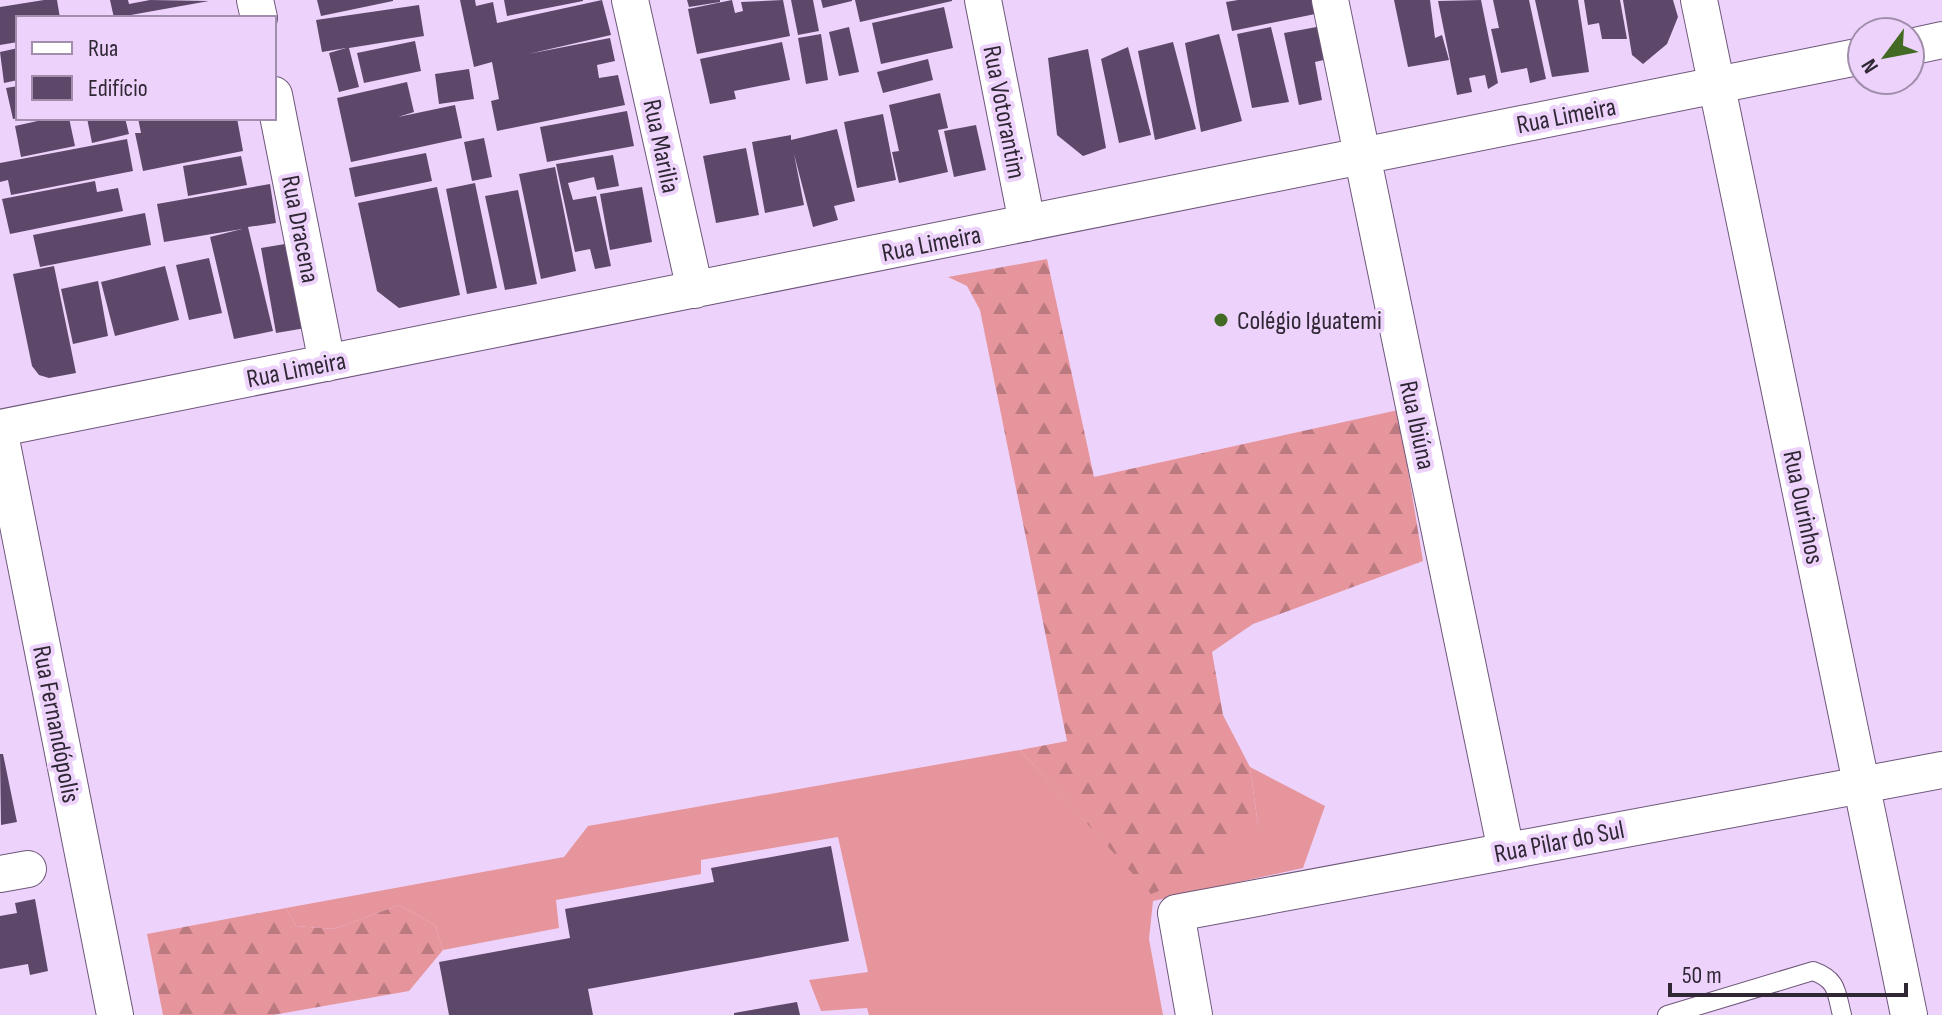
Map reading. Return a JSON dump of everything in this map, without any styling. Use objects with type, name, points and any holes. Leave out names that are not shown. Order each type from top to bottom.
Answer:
[{"type":"street","name":"Rua Marilia","points":[[630,0],[695,290]]},
{"type":"street","name":"Rua Votorantim","points":[[983,0],[1027,223]]},
{"type":"street","name":"Rua Ibiúna","points":[[1330,0],[1506,851]]},
{"type":"street","name":"Rua Ourinhos","points":[[1699,0],[1909,1015]]},
{"type":"street","name":"Rua Limeira","points":[[0,431],[1846,59]]},
{"type":"street","name":"Rua Dracena","points":[[276,105],[327,363]]},
{"type":"street","name":"Rua Fernandópolis","points":[[0,431],[115,1015]]},
{"type":"street","name":"Rua Pilar do Sul","points":[[1194,1015],[1176,913],[1942,770]]},
{"type":"lane","points":[[1667,1015],[1813,971],[1826,976],[1835,985],[1842,1015]]},
{"type":"green space","points":[[1047,259],[1094,477],[1398,410],[1423,561],[1253,624],[1212,652],[1223,715],[1250,767],[1258,825],[1199,876],[1151,894],[1020,750],[1067,741],[980,310],[967,286],[948,277]]},
{"type":"green space","points":[[1020,750],[1151,893],[1258,825],[1250,767],[1325,806],[1303,868],[1153,901],[1149,939],[1163,1015],[869,1015],[867,1008],[821,1011],[809,980],[868,972],[838,837],[701,860],[701,874],[556,900],[559,928],[443,950],[435,925],[399,905],[334,929],[296,926],[286,908],[564,857],[588,826]]},
{"type":"green space","points":[[399,905],[435,925],[443,950],[409,991],[273,1015],[163,1015],[147,934],[286,908],[296,926],[334,929]]},
{"type":"building","points":[[57,0],[60,16],[16,16],[16,42],[0,45],[0,7]]},
{"type":"building","points":[[110,0],[128,0],[129,4],[150,0],[209,1],[125,16],[114,16]]},
{"type":"building","points":[[317,0],[393,0],[393,1],[321,16]]},
{"type":"building","points":[[460,0],[475,0],[476,6],[493,2],[497,23],[602,0],[611,35],[528,54],[610,38],[615,61],[597,65],[599,78],[618,75],[625,105],[497,131],[491,101],[499,99],[492,62],[474,67]]},
{"type":"building","points":[[504,0],[583,0],[583,1],[507,16]]},
{"type":"building","points":[[687,0],[720,0],[720,2],[689,7]]},
{"type":"building","points":[[732,0],[735,13],[743,11],[741,2],[783,0],[790,36],[697,54],[688,9]]},
{"type":"building","points":[[791,0],[813,0],[819,31],[798,35]]},
{"type":"building","points":[[821,0],[852,0],[852,1],[823,8]]},
{"type":"building","points":[[855,0],[952,0],[952,1],[860,22]]},
{"type":"building","points":[[1318,0],[1320,13],[1232,31],[1226,2]]},
{"type":"building","points":[[1394,0],[1430,0],[1435,38],[1442,35],[1449,60],[1408,67]]},
{"type":"building","points":[[1481,0],[1498,83],[1488,89],[1485,75],[1469,78],[1472,92],[1457,95],[1438,1]]},
{"type":"building","points":[[1493,0],[1529,0],[1546,79],[1530,83],[1527,68],[1501,73],[1491,29],[1499,28]]},
{"type":"building","points":[[1535,0],[1578,0],[1589,72],[1552,77]]},
{"type":"building","points":[[1584,0],[1620,0],[1627,39],[1602,39],[1599,23],[1588,25]]},
{"type":"building","points":[[1623,0],[1673,0],[1678,17],[1667,44],[1643,64],[1632,55]]},
{"type":"building","points":[[419,5],[424,36],[349,48],[359,87],[339,92],[329,53],[346,48],[322,52],[316,20]]},
{"type":"building","points":[[944,7],[953,48],[881,64],[872,23]]},
{"type":"building","points":[[1322,26],[1328,59],[1315,62],[1322,100],[1299,105],[1284,33]]},
{"type":"building","points":[[849,27],[859,72],[839,76],[829,32]]},
{"type":"building","points":[[1271,27],[1289,102],[1252,108],[1237,34]]},
{"type":"building","points":[[821,34],[828,80],[806,84],[798,38]]},
{"type":"building","points":[[1219,34],[1242,121],[1201,132],[1185,43]]},
{"type":"building","points":[[415,41],[421,71],[364,83],[357,53]]},
{"type":"building","points":[[782,42],[790,80],[734,91],[736,99],[710,104],[700,59]]},
{"type":"building","points":[[1173,42],[1196,129],[1155,140],[1138,51]]},
{"type":"building","points":[[1128,47],[1151,135],[1119,143],[1101,59]]},
{"type":"building","points":[[16,48],[16,80],[4,83],[0,52]]},
{"type":"building","points":[[1088,49],[1106,148],[1083,156],[1057,135],[1048,58]]},
{"type":"building","points":[[928,59],[933,80],[883,93],[877,72]]},
{"type":"building","points":[[469,69],[474,99],[439,104],[435,74]]},
{"type":"building","points":[[407,82],[414,112],[398,117],[455,105],[462,138],[351,162],[337,98]]},
{"type":"building","points":[[16,86],[16,118],[13,119],[6,88]]},
{"type":"building","points":[[940,93],[948,128],[938,130],[948,172],[899,183],[892,152],[899,151],[889,105]]},
{"type":"building","points":[[627,111],[634,146],[547,162],[540,127]]},
{"type":"building","points":[[883,114],[896,180],[857,188],[844,122]]},
{"type":"building","points":[[42,120],[69,120],[75,146],[21,157],[15,126]]},
{"type":"building","points":[[87,120],[126,120],[129,134],[92,143]]},
{"type":"building","points":[[138,120],[237,120],[243,151],[143,171],[135,133],[141,133]]},
{"type":"building","points":[[976,125],[986,170],[954,177],[944,131]]},
{"type":"building","points":[[837,129],[855,201],[834,206],[838,220],[813,227],[794,154],[804,205],[765,213],[752,142],[791,135],[791,140]]},
{"type":"building","points":[[484,138],[492,177],[472,181],[464,142]]},
{"type":"building","points":[[127,139],[133,171],[11,195],[8,180],[0,182],[0,163]]},
{"type":"building","points":[[746,148],[759,215],[716,223],[703,156]]},
{"type":"building","points":[[426,153],[432,181],[355,197],[349,168]]},
{"type":"building","points":[[613,155],[619,186],[597,190],[594,177],[568,183],[573,200],[596,196],[611,266],[595,269],[590,249],[575,252],[556,164]]},
{"type":"building","points":[[241,156],[247,185],[188,196],[183,166]]},
{"type":"building","points":[[555,167],[576,271],[541,279],[519,174]]},
{"type":"building","points":[[95,181],[97,192],[118,188],[123,211],[10,234],[2,199]]},
{"type":"building","points":[[475,183],[497,288],[467,294],[446,189]]},
{"type":"building","points":[[270,184],[276,223],[248,227],[273,331],[234,339],[210,237],[242,229],[164,242],[157,204]]},
{"type":"building","points":[[437,187],[460,295],[399,308],[377,291],[358,203]]},
{"type":"building","points":[[642,187],[652,242],[610,250],[600,194]]},
{"type":"building","points":[[518,190],[537,284],[505,290],[485,196]]},
{"type":"building","points":[[145,213],[151,245],[40,267],[33,235]]},
{"type":"building","points":[[291,243],[306,328],[276,333],[261,248]]},
{"type":"building","points":[[209,258],[222,313],[189,320],[176,265]]},
{"type":"building","points":[[54,266],[76,373],[49,378],[39,375],[32,366],[13,274]]},
{"type":"building","points":[[165,266],[179,320],[115,336],[101,282]]},
{"type":"building","points":[[98,281],[108,336],[73,344],[61,289]]},
{"type":"building","points":[[0,754],[3,754],[17,822],[1,825]]},
{"type":"building","points":[[831,846],[849,941],[588,989],[593,1015],[449,1015],[439,962],[570,938],[565,909],[714,882],[711,868]]},
{"type":"building","points":[[35,899],[48,971],[30,975],[28,964],[0,969],[0,916],[17,913],[15,903]]},
{"type":"building","points":[[797,1002],[800,1015],[734,1015],[734,1013]]},
{"type":"place","name":"Colégio Iguatemi","points":[[1221,320]]}]
